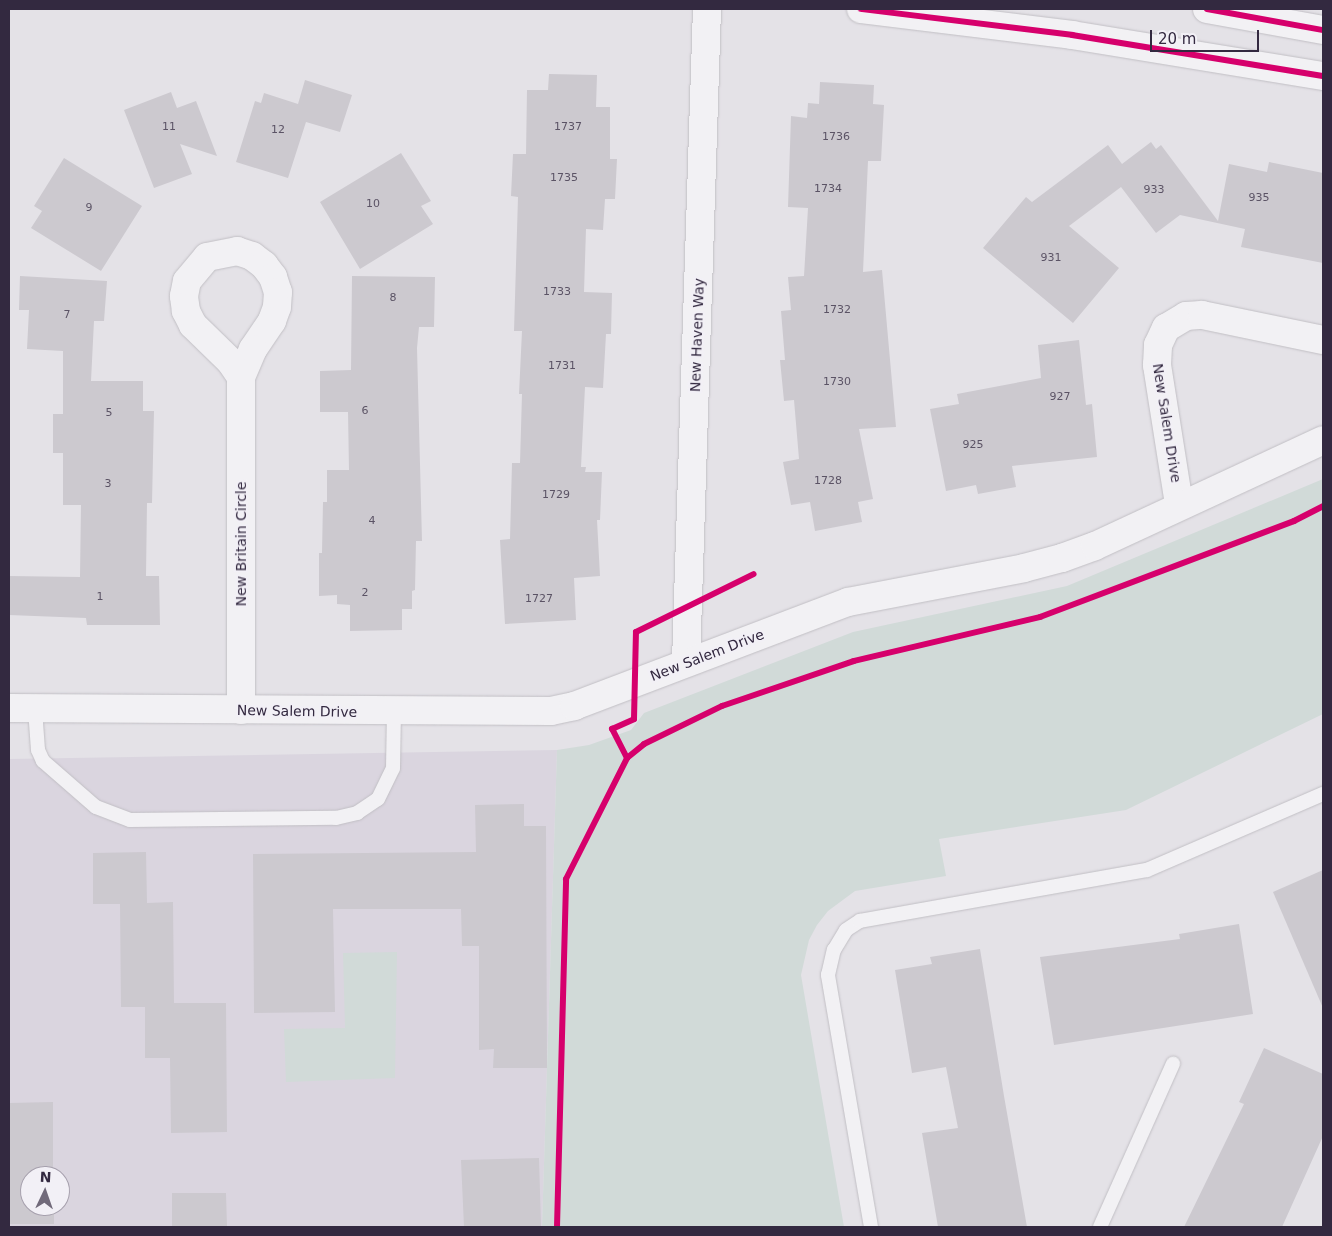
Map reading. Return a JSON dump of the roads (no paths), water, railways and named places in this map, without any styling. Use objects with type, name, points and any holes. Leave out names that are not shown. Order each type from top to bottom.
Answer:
[{"type":"street","name":"New Haven Way","points":[[686,662],[708,9]]},
{"type":"street","points":[[861,9],[1072,34],[1323,76]]},
{"type":"street","points":[[1207,9],[1323,30]]},
{"type":"street","name":"New Salem Drive","points":[[1180,504],[1157,365],[1158,345],[1166,328],[1186,316],[1202,315],[1323,340]]},
{"type":"street","name":"New Britain Circle","points":[[241,377],[241,710]]},
{"type":"street","name":"New Salem Drive","points":[[22,708],[394,712],[551,711],[574,706],[848,602],[1024,568],[1062,558],[1095,546],[1180,504],[1323,440]]},
{"type":"lane","points":[[22,708],[43,761],[96,807],[130,820],[336,818],[358,813],[378,799],[394,768],[394,712]]},
{"type":"lane","points":[[871,1227],[828,975],[834,950],[846,930],[860,921],[1147,870],[1323,794]]},
{"type":"lane","points":[[1100,1227],[1174,1064]]}]
